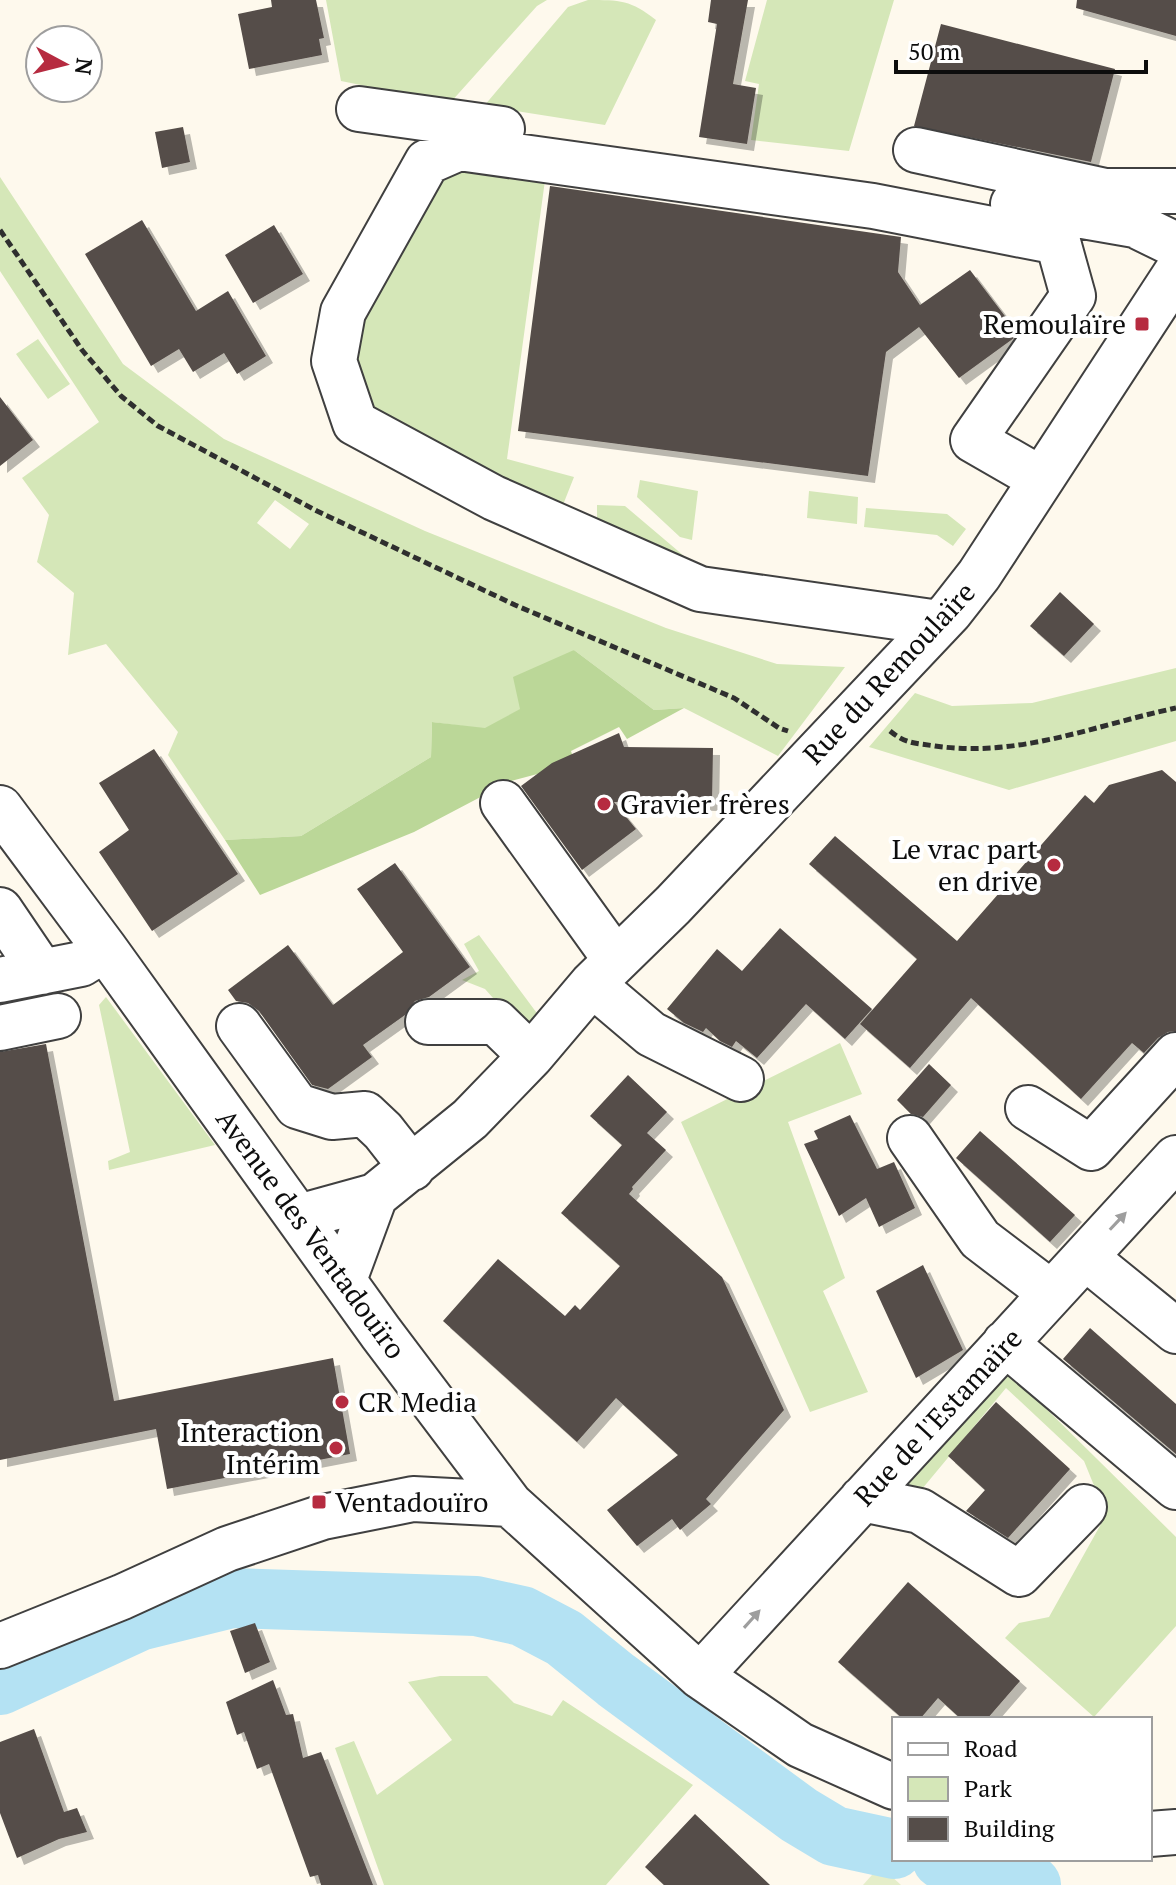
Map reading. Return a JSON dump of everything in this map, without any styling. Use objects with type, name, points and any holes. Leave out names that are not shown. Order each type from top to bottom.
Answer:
[{"type":"street","points":[[359,109],[888,183],[1135,225],[1176,245]]},
{"type":"street","points":[[939,623],[700,589],[494,498],[355,423],[334,361],[343,312],[427,162],[459,148],[873,206],[1058,242],[1073,296],[973,440],[1041,479]]},
{"type":"street","points":[[916,150],[1105,191],[1176,191]]},
{"type":"street","name":"Rue du Remoulaïre","points":[[299,1217],[375,1196],[470,1119],[605,972],[673,905],[939,623],[979,575],[1176,273]]},
{"type":"street","points":[[503,803],[605,972],[651,1034],[741,1079]]},
{"type":"street","name":"Avenue des Ventadouïro","points":[[0,808],[510,1504],[700,1676],[800,1745],[892,1786]]},
{"type":"street","points":[[0,910],[42,972]]},
{"type":"street","points":[[0,980],[81,964],[105,949]]},
{"type":"street","points":[[0,1028],[58,1016]]},
{"type":"street","points":[[428,1022],[496,1022],[531,1056]]},
{"type":"street","points":[[239,1026],[297,1106],[332,1117],[365,1114],[383,1131],[412,1168]]},
{"type":"street","points":[[1028,1108],[1091,1148],[1176,1055]]},
{"type":"street","points":[[910,1138],[980,1239],[1051,1293]]},
{"type":"street","name":"Rue de l'Estamaïre","points":[[700,1676],[1085,1257],[1168,1181]]},
{"type":"street","points":[[344,1280],[375,1196]]},
{"type":"street","points":[[1085,1257],[1176,1331]]},
{"type":"street","points":[[1005,1343],[1176,1487]]},
{"type":"street","points":[[413,1499],[463,1441]]},
{"type":"street","points":[[0,1646],[122,1597],[227,1549],[323,1517],[413,1499],[510,1504]]},
{"type":"street","points":[[862,1499],[920,1511],[1019,1574],[1084,1507]]},
{"type":"street","points":[[1152,1834],[1176,1832]]},
{"type":"path","points":[[0,230],[82,350],[121,396],[158,426],[317,511],[515,605],[734,698],[779,728],[800,734]]},
{"type":"path","points":[[883,725],[904,742],[962,750],[1025,746],[1176,708]]},
{"type":"green space","points":[[326,0],[547,0],[537,6],[450,103],[341,81]]},
{"type":"green space","points":[[588,0],[625,2],[656,20],[605,125],[484,106],[568,7]]},
{"type":"green space","points":[[767,0],[894,0],[849,151],[751,140],[759,84],[745,81]]},
{"type":"green space","points":[[460,162],[546,173],[507,459],[574,477],[559,515],[384,424],[368,404],[352,366],[354,330],[431,175]]},
{"type":"green space","points":[[0,177],[123,364],[224,439],[425,531],[666,628],[777,664],[845,667],[778,756],[684,708],[654,710],[574,650],[521,709],[485,729],[432,722],[431,757],[301,836],[225,840],[168,755],[178,732],[106,644],[68,655],[74,593],[37,562],[49,515],[22,478],[99,422],[0,271]],"holes":[[[275,500],[309,524],[290,549],[257,523]]]},
{"type":"green space","points":[[38,339],[70,384],[48,399],[16,354]]},
{"type":"green space","points":[[640,480],[698,491],[692,540],[680,537],[637,497]]},
{"type":"green space","points":[[809,491],[858,497],[857,524],[807,518]]},
{"type":"green space","points":[[597,505],[625,506],[684,556],[678,571],[597,531]]},
{"type":"green space","points":[[866,508],[947,514],[966,529],[953,546],[937,535],[864,527]]},
{"type":"green space","points":[[574,650],[654,710],[684,708],[627,739],[619,727],[571,751],[575,764],[511,781],[414,832],[260,895],[225,840],[301,836],[431,757],[432,722],[485,728],[520,709],[513,677]]},
{"type":"green space","points":[[1176,668],[1176,741],[1009,790],[869,747],[915,693],[952,706],[1032,703]]},
{"type":"green space","points":[[479,935],[539,1016],[525,1030],[485,989],[462,980],[479,971],[464,944]]},
{"type":"green space","points":[[106,997],[215,1145],[109,1170],[108,1161],[130,1152],[99,1005]]},
{"type":"green space","points":[[840,1043],[862,1094],[788,1122],[845,1278],[823,1291],[868,1392],[810,1412],[681,1122]]},
{"type":"green space","points":[[1006,1369],[1176,1537],[1176,1626],[1094,1717],[1005,1638],[1019,1623],[1049,1617],[1106,1515],[1084,1461],[1006,1388],[917,1495],[898,1490]]},
{"type":"green space","points":[[440,1676],[487,1676],[514,1703],[552,1716],[563,1700],[693,1785],[606,1885],[384,1885],[335,1748],[354,1741],[377,1795],[452,1740],[408,1682]]},
{"type":"green space","points":[[880,1866],[901,1885],[863,1885]]},
{"type":"building","points":[[271,0],[316,0],[324,38],[319,39],[322,55],[249,69],[238,14],[272,7]]},
{"type":"building","points":[[711,0],[748,0],[733,84],[756,88],[747,144],[699,137],[717,24],[708,22]]},
{"type":"building","points":[[1077,0],[1176,0],[1176,36],[1076,8]]},
{"type":"building","points":[[941,24],[1115,69],[1091,162],[914,126]]},
{"type":"building","points":[[183,127],[190,162],[162,168],[155,132]]},
{"type":"building","points":[[550,186],[901,237],[898,272],[920,305],[970,270],[1017,332],[1014,338],[959,378],[919,327],[886,352],[868,476],[518,431]]},
{"type":"building","points":[[142,220],[196,311],[228,291],[266,356],[237,374],[224,353],[193,372],[179,349],[151,366],[85,254]]},
{"type":"building","points":[[274,225],[303,274],[253,303],[225,255]]},
{"type":"building","points":[[0,397],[33,440],[0,466]]},
{"type":"building","points":[[1060,592],[1094,624],[1064,656],[1030,626]]},
{"type":"building","points":[[619,733],[624,747],[713,748],[712,804],[614,802],[636,829],[582,870],[521,786],[552,763]]},
{"type":"building","points":[[154,749],[238,874],[152,931],[99,852],[129,830],[99,783]]},
{"type":"building","points":[[1162,770],[1176,782],[1176,1031],[1158,1038],[1144,1053],[1132,1043],[1081,1099],[971,998],[910,1068],[860,1024],[917,959],[809,864],[835,836],[957,941],[1085,795],[1094,803],[1109,785]]},
{"type":"building","points":[[395,863],[470,967],[429,997],[415,1001],[405,1015],[363,1045],[372,1057],[328,1089],[312,1085],[259,1011],[248,1003],[236,1001],[228,990],[288,945],[333,1005],[403,952],[357,889]]},
{"type":"building","points":[[780,928],[872,1009],[845,1039],[806,1004],[757,1058],[736,1041],[732,1047],[706,1028],[703,1032],[684,1023],[667,1009],[717,949],[742,971]]},
{"type":"building","points":[[46,1044],[114,1401],[333,1358],[350,1454],[167,1489],[156,1429],[0,1460],[0,1052]]},
{"type":"building","points":[[929,1064],[951,1085],[923,1117],[911,1114],[897,1100]]},
{"type":"building","points":[[628,1075],[667,1112],[647,1133],[666,1150],[629,1194],[722,1277],[784,1410],[706,1499],[711,1504],[680,1530],[672,1519],[637,1546],[607,1510],[678,1455],[616,1398],[577,1442],[443,1321],[498,1259],[565,1316],[575,1305],[580,1310],[620,1266],[561,1213],[622,1145],[590,1116]]},
{"type":"building","points":[[850,1115],[877,1169],[894,1162],[915,1208],[879,1227],[866,1198],[839,1216],[804,1144],[818,1139],[814,1131]]},
{"type":"building","points":[[980,1131],[1075,1215],[1050,1242],[956,1158]]},
{"type":"building","points":[[923,1265],[963,1350],[916,1378],[876,1291]]},
{"type":"building","points":[[1090,1328],[1176,1404],[1176,1454],[1063,1359]]},
{"type":"building","points":[[996,1402],[1070,1469],[1008,1538],[966,1511],[985,1490],[948,1456]]},
{"type":"building","points":[[908,1582],[1020,1681],[989,1717],[959,1717],[938,1698],[922,1717],[901,1717],[838,1662]]},
{"type":"building","points":[[255,1623],[270,1662],[245,1673],[230,1631]]},
{"type":"building","points":[[273,1680],[286,1715],[293,1714],[303,1758],[321,1752],[373,1885],[321,1885],[318,1875],[310,1877],[269,1764],[257,1769],[244,1732],[237,1735],[226,1702]]},
{"type":"building","points":[[34,1729],[64,1812],[77,1808],[87,1832],[59,1839],[17,1858],[0,1813],[0,1742]]},
{"type":"building","points":[[695,1814],[770,1885],[664,1885],[645,1867]]},
{"type":"waterway","points":[[0,1685],[139,1621],[232,1598],[476,1606],[522,1616],[564,1638],[799,1815],[834,1836],[892,1849]]},
{"type":"waterway","points":[[952,1861],[980,1867],[1031,1885]]},
{"type":"place","name":"Remoulaïre","points":[[1142,324]]},
{"type":"place","name":"Gravier frères","points":[[604,804]]},
{"type":"place","name":"Le vrac part en drive","points":[[1054,865]]},
{"type":"place","name":"CR Media","points":[[342,1402]]},
{"type":"place","name":"Interaction Intérim","points":[[336,1448]]},
{"type":"place","name":"Ventadouïro","points":[[319,1502]]}]
